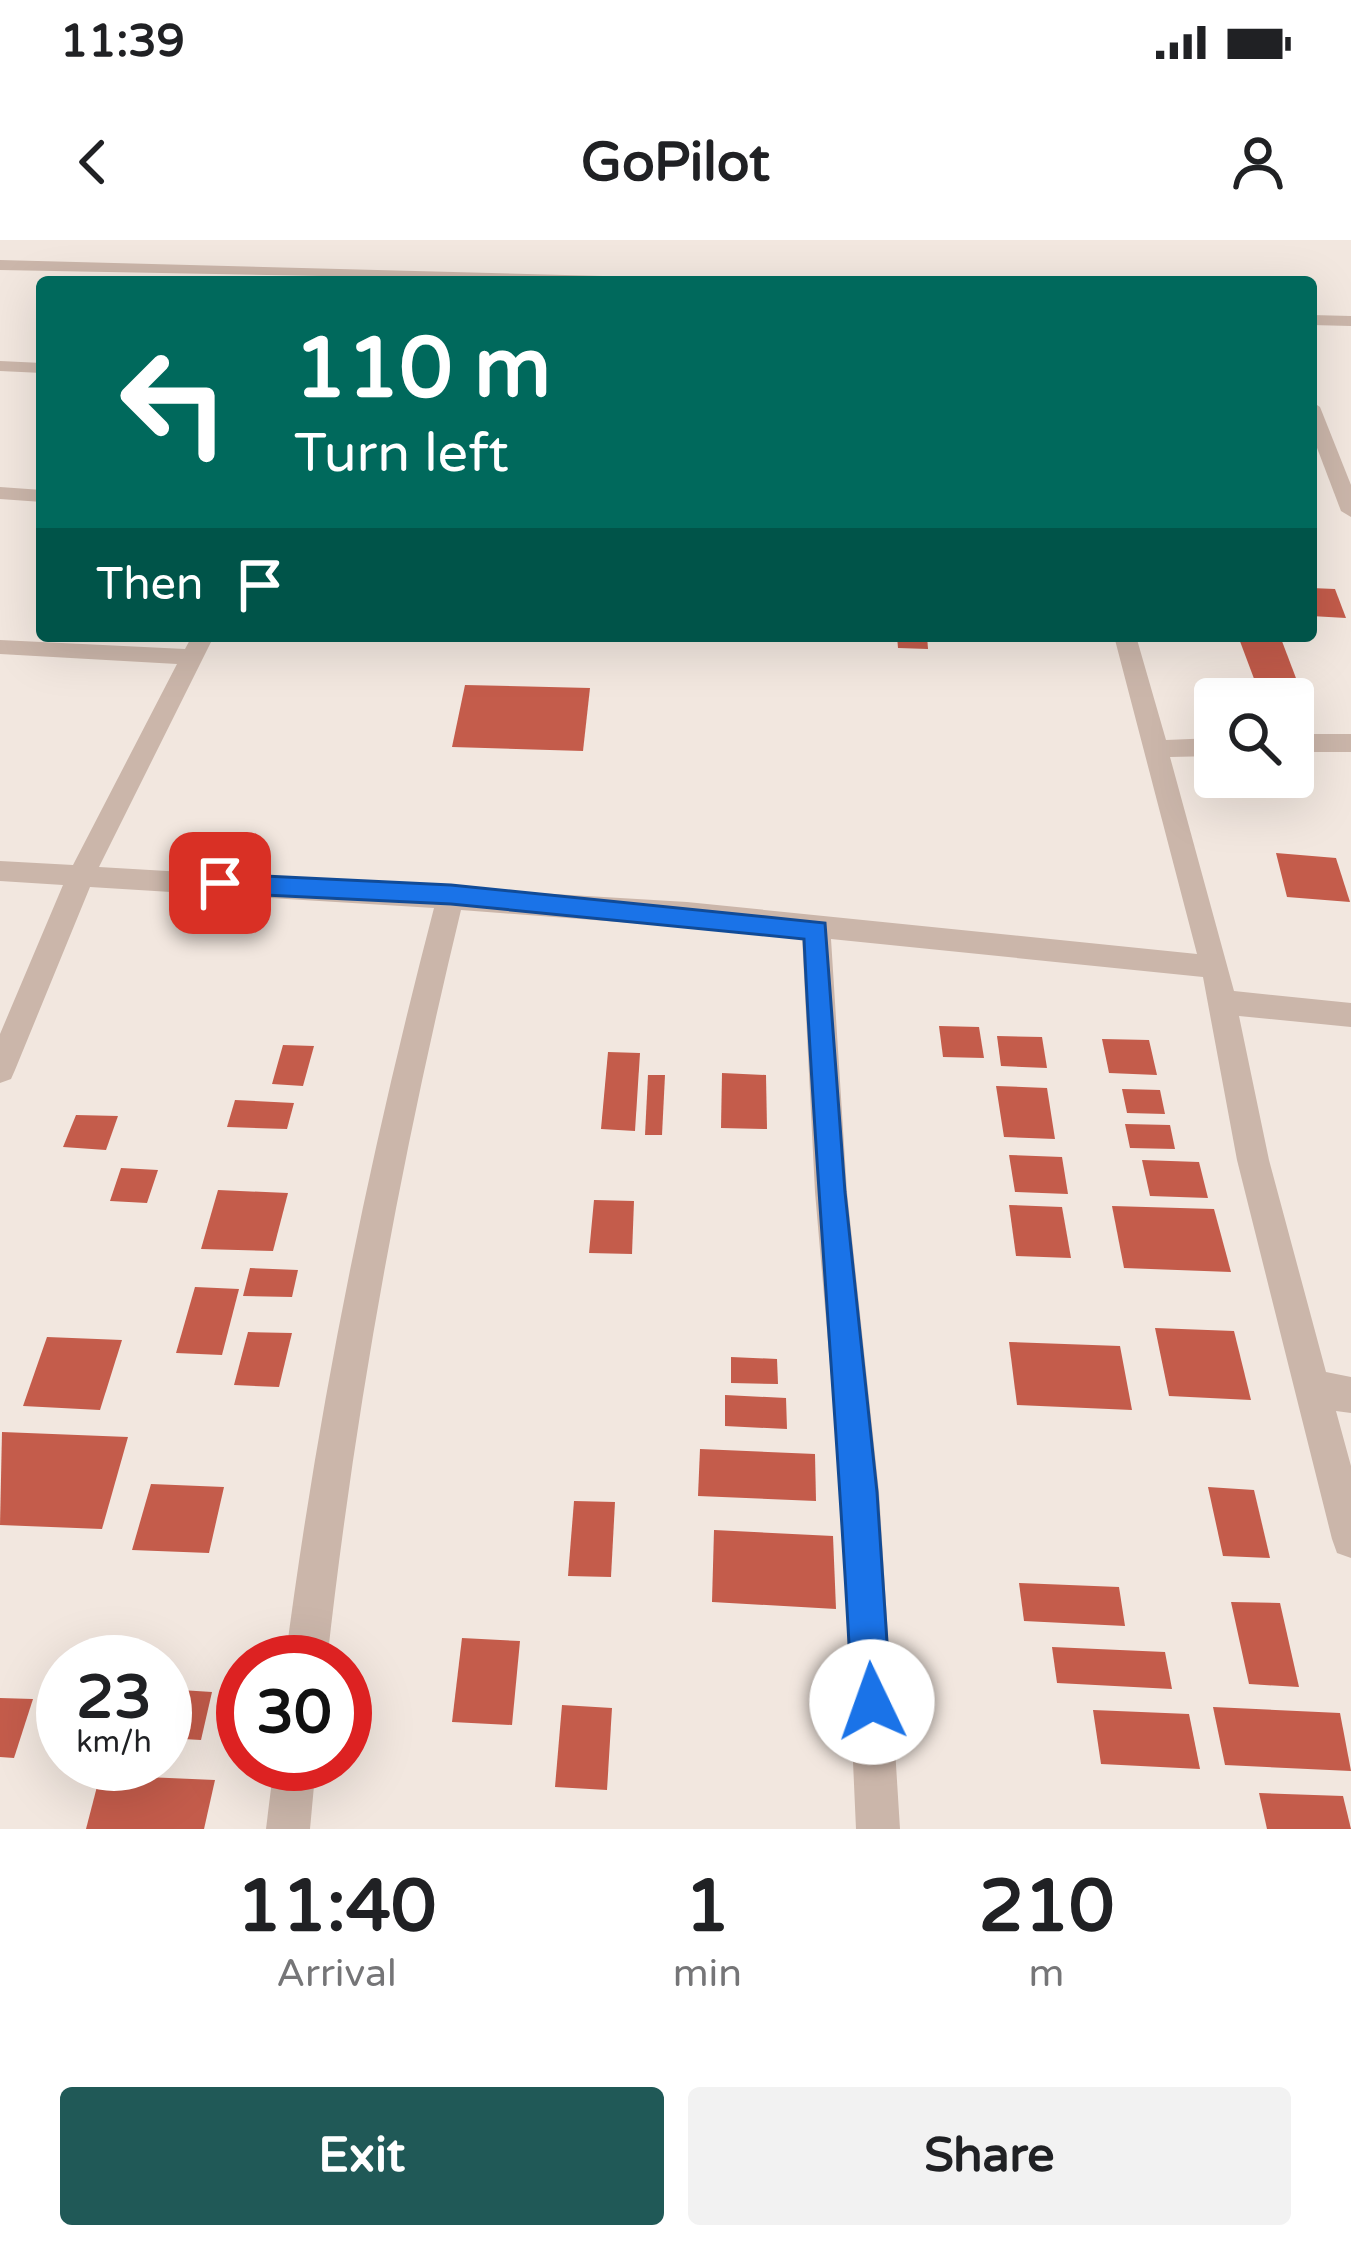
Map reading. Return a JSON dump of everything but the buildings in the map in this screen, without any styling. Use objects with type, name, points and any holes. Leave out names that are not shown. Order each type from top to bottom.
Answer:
[{"type":"street","points":[[0,265],[328,276]]},
{"type":"street","points":[[1317,320],[1351,321]]},
{"type":"street","points":[[0,366],[36,368]]},
{"type":"street","points":[[1322,419],[1351,511]]},
{"type":"street","points":[[0,493],[36,496]]},
{"type":"street","points":[[1127,642],[1214,967],[1253,1160],[1334,1392],[1351,1539]]},
{"type":"street","points":[[0,647],[197,647],[81,876],[0,1070]]},
{"type":"street","points":[[1314,743],[1351,743]]},
{"type":"street","points":[[1156,749],[1194,748]]},
{"type":"street","points":[[0,871],[451,895],[1214,967]]},
{"type":"street","points":[[310,1635],[357,1313],[405,1074],[451,895]]},
{"type":"street","points":[[816,930],[830,1192],[860,1492],[878,1829]]},
{"type":"street","points":[[1222,1002],[1351,1015]]},
{"type":"street","points":[[288,1829],[293,1791]]},
{"type":"route","points":[[220,883],[687,913],[816,930],[830,1192],[860,1492],[872,1702]]}]
